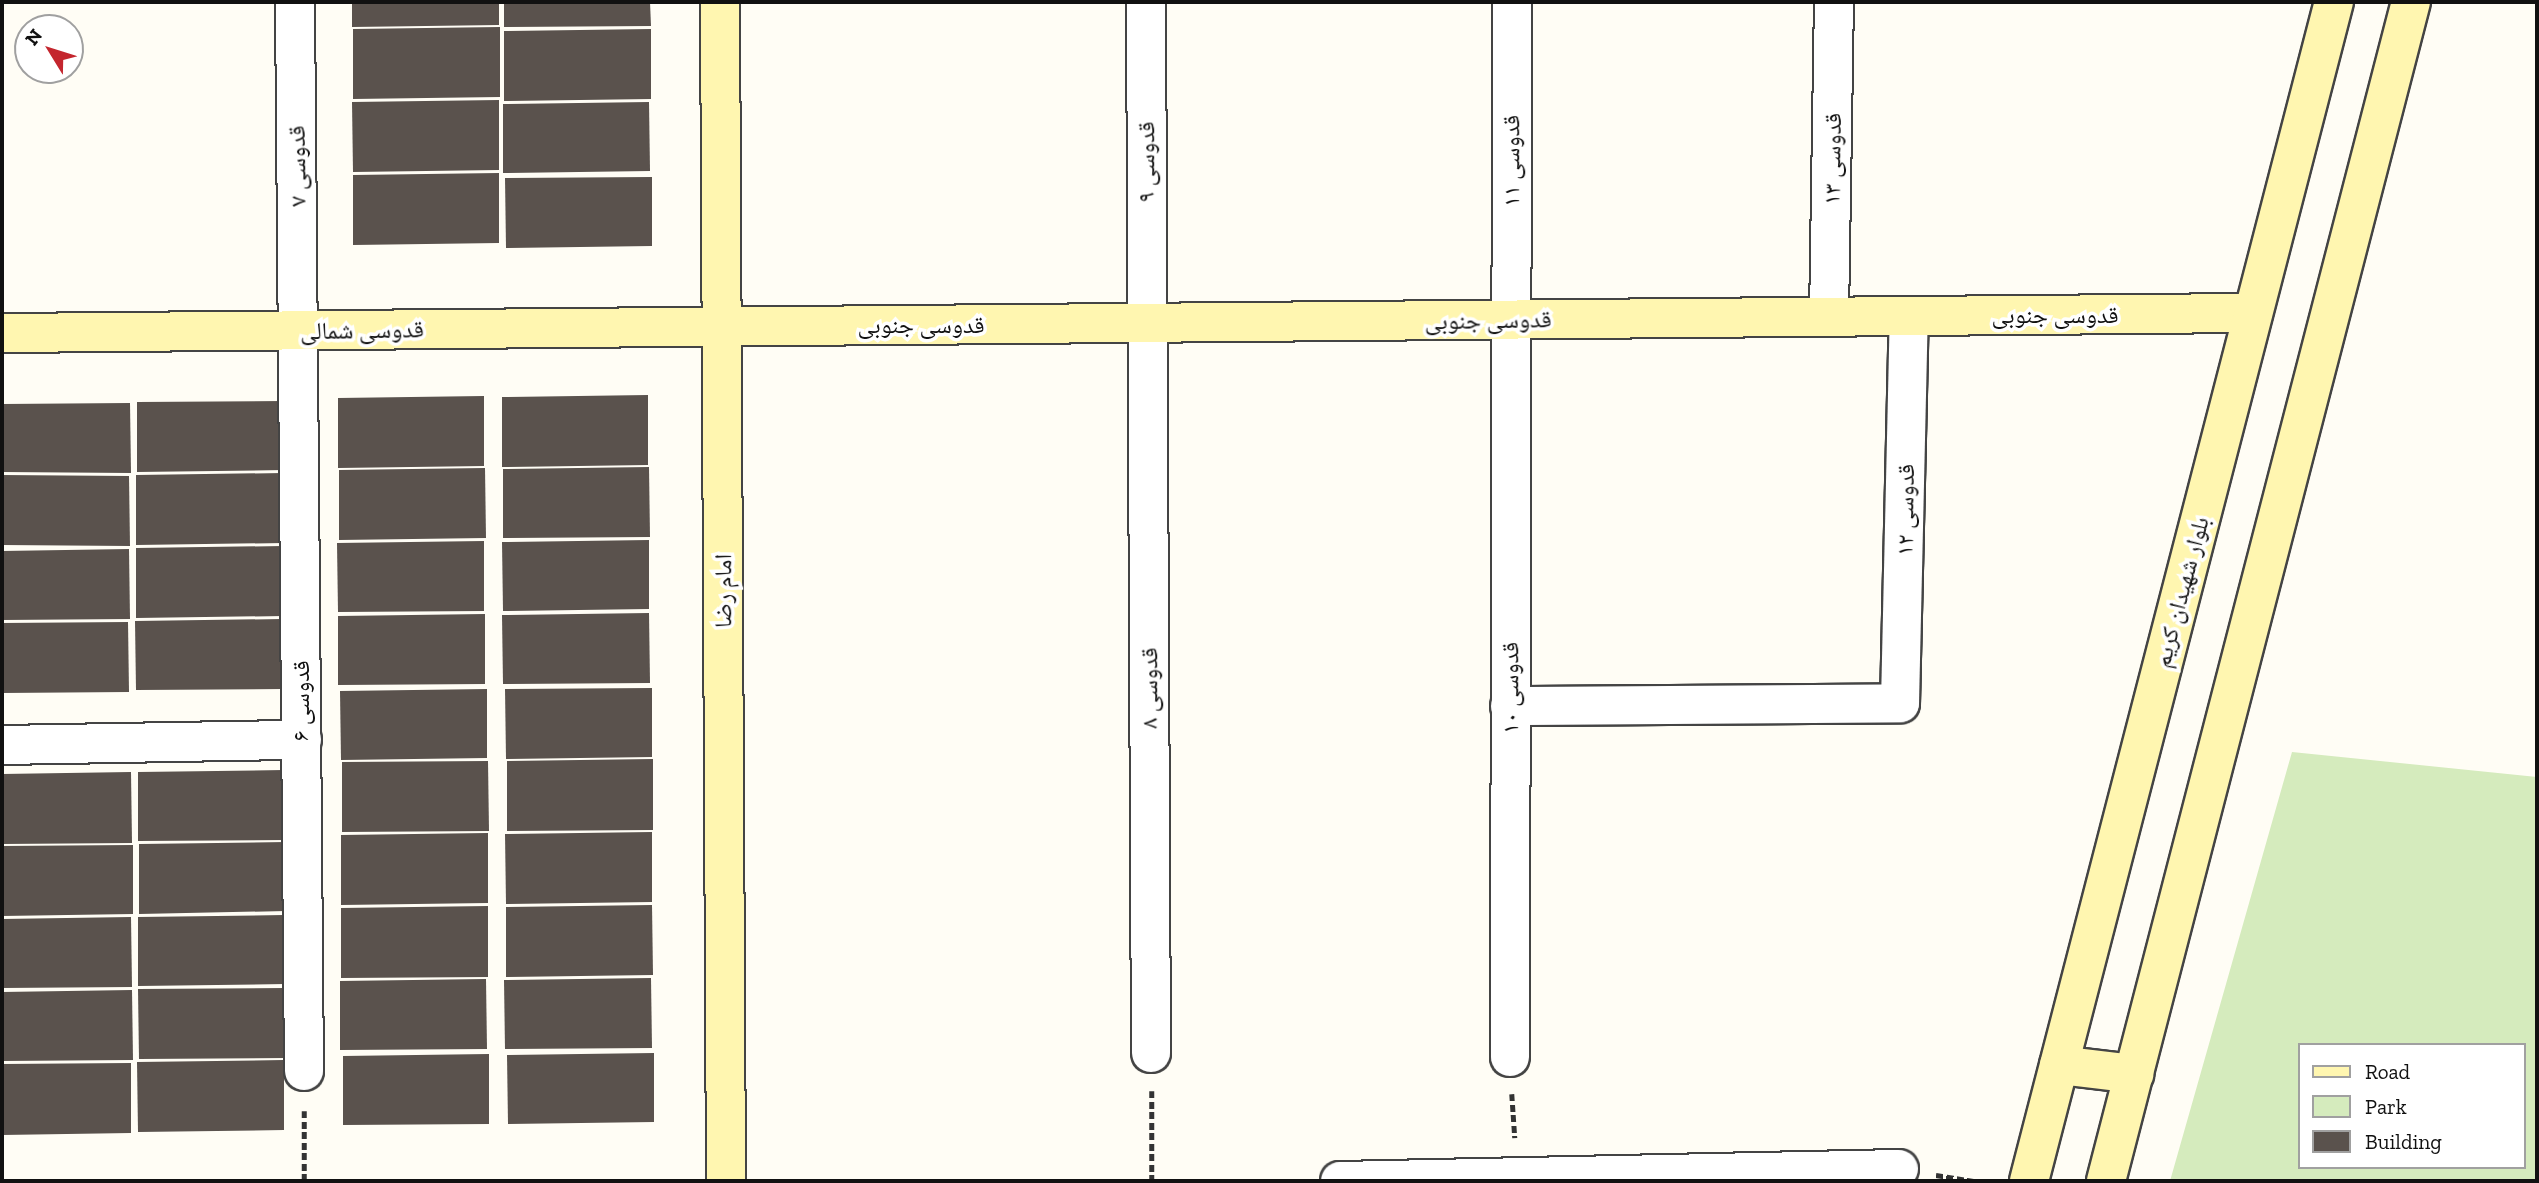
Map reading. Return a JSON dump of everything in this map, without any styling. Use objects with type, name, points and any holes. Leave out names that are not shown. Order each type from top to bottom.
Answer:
[{"type":"street","name":"قدوسی ۷","points":[[295,2],[299,330]]},
{"type":"street","name":"امام رضا","points":[[720,2],[726,1181]]},
{"type":"street","name":"قدوسی ۹","points":[[1146,2],[1147,323]]},
{"type":"street","name":"قدوسی ۱۱","points":[[1511,319],[1512,2]]},
{"type":"street","name":"قدوسی ۱۳","points":[[1829,317],[1834,2]]},
{"type":"street","name":"بلوار شهیدان کریم","points":[[2029,1181],[2334,2]]},
{"type":"street","points":[[2106,1181],[2411,2]]},
{"type":"street","name":"قدوسی جنوبی","points":[[722,327],[2253,313]]},
{"type":"street","name":"قدوسی ۱۲","points":[[1510,706],[1900,703],[1909,316]]},
{"type":"street","name":"قدوسی ۱۰","points":[[1510,1056],[1511,319]]},
{"type":"street","name":"قدوسی ۸","points":[[1147,323],[1152,1053]]},
{"type":"street","name":"قدوسی شمالی","points":[[2,333],[722,327]]},
{"type":"street","name":"قدوسی ۶","points":[[299,330],[304,1071]]},
{"type":"street","points":[[2,745],[302,740]]},
{"type":"street","points":[[2059,1065],[2134,1074]]},
{"type":"street","points":[[1340,1181],[1899,1169]]},
{"type":"path","points":[[1152,1053],[1152,1181]]},
{"type":"path","points":[[1510,1056],[1517,1177]]},
{"type":"path","points":[[304,1071],[304,1181]]},
{"type":"green space","points":[[2292,752],[2537,777],[2537,1181],[2170,1181]]},
{"type":"building","points":[[352,2],[499,2],[499,25],[352,27]]},
{"type":"building","points":[[504,2],[650,2],[651,26],[504,27]]},
{"type":"building","points":[[500,27],[500,97],[353,99],[353,29]]},
{"type":"building","points":[[651,29],[651,99],[504,101],[504,31]]},
{"type":"building","points":[[499,100],[499,170],[353,172],[352,102]]},
{"type":"building","points":[[649,102],[650,171],[503,173],[503,104]]},
{"type":"building","points":[[499,173],[499,243],[353,245],[353,175]]},
{"type":"building","points":[[652,177],[652,246],[506,248],[505,178]]},
{"type":"building","points":[[648,395],[648,465],[502,467],[502,397]]},
{"type":"building","points":[[484,396],[484,466],[338,468],[338,398]]},
{"type":"building","points":[[284,401],[284,470],[137,472],[137,402]]},
{"type":"building","points":[[130,403],[131,473],[2,472],[2,404]]},
{"type":"building","points":[[649,467],[650,537],[503,538],[503,469]]},
{"type":"building","points":[[485,468],[486,538],[339,540],[339,470]]},
{"type":"building","points":[[283,473],[283,543],[136,545],[136,475]]},
{"type":"building","points":[[2,475],[129,476],[130,546],[2,545]]},
{"type":"building","points":[[649,540],[649,609],[503,611],[502,542]]},
{"type":"building","points":[[484,541],[484,611],[338,612],[337,543]]},
{"type":"building","points":[[283,546],[283,616],[136,618],[136,548]]},
{"type":"building","points":[[129,549],[130,619],[2,620],[2,551]]},
{"type":"building","points":[[649,613],[650,683],[503,684],[502,615]]},
{"type":"building","points":[[485,614],[485,684],[338,685],[338,616]]},
{"type":"building","points":[[282,619],[282,689],[136,690],[135,621]]},
{"type":"building","points":[[128,622],[129,692],[2,693],[2,623]]},
{"type":"building","points":[[652,688],[652,757],[506,759],[505,689]]},
{"type":"building","points":[[487,689],[487,758],[341,760],[340,691]]},
{"type":"building","points":[[653,759],[653,830],[507,831],[507,761]]},
{"type":"building","points":[[488,761],[489,831],[342,832],[342,762]]},
{"type":"building","points":[[284,770],[285,840],[138,841],[138,772]]},
{"type":"building","points":[[131,772],[132,843],[2,844],[2,774]]},
{"type":"building","points":[[652,832],[652,902],[506,904],[505,834]]},
{"type":"building","points":[[488,833],[488,903],[341,905],[341,835]]},
{"type":"building","points":[[286,842],[286,911],[139,914],[139,844]]},
{"type":"building","points":[[133,845],[133,914],[2,916],[2,846]]},
{"type":"building","points":[[652,905],[653,975],[506,977],[506,907]]},
{"type":"building","points":[[488,906],[488,977],[341,978],[341,908]]},
{"type":"building","points":[[284,915],[285,984],[138,986],[138,917]]},
{"type":"building","points":[[131,917],[132,987],[2,988],[2,919]]},
{"type":"building","points":[[651,978],[652,1048],[505,1049],[504,980]]},
{"type":"building","points":[[486,979],[487,1049],[340,1050],[340,981]]},
{"type":"building","points":[[285,988],[285,1058],[139,1059],[138,989]]},
{"type":"building","points":[[132,990],[133,1060],[2,1061],[2,992]]},
{"type":"building","points":[[654,1053],[654,1122],[508,1124],[507,1055]]},
{"type":"building","points":[[489,1054],[489,1124],[343,1125],[343,1056]]},
{"type":"building","points":[[284,1060],[284,1130],[138,1132],[137,1062]]},
{"type":"building","points":[[131,1063],[131,1133],[2,1135],[2,1064]]}]
